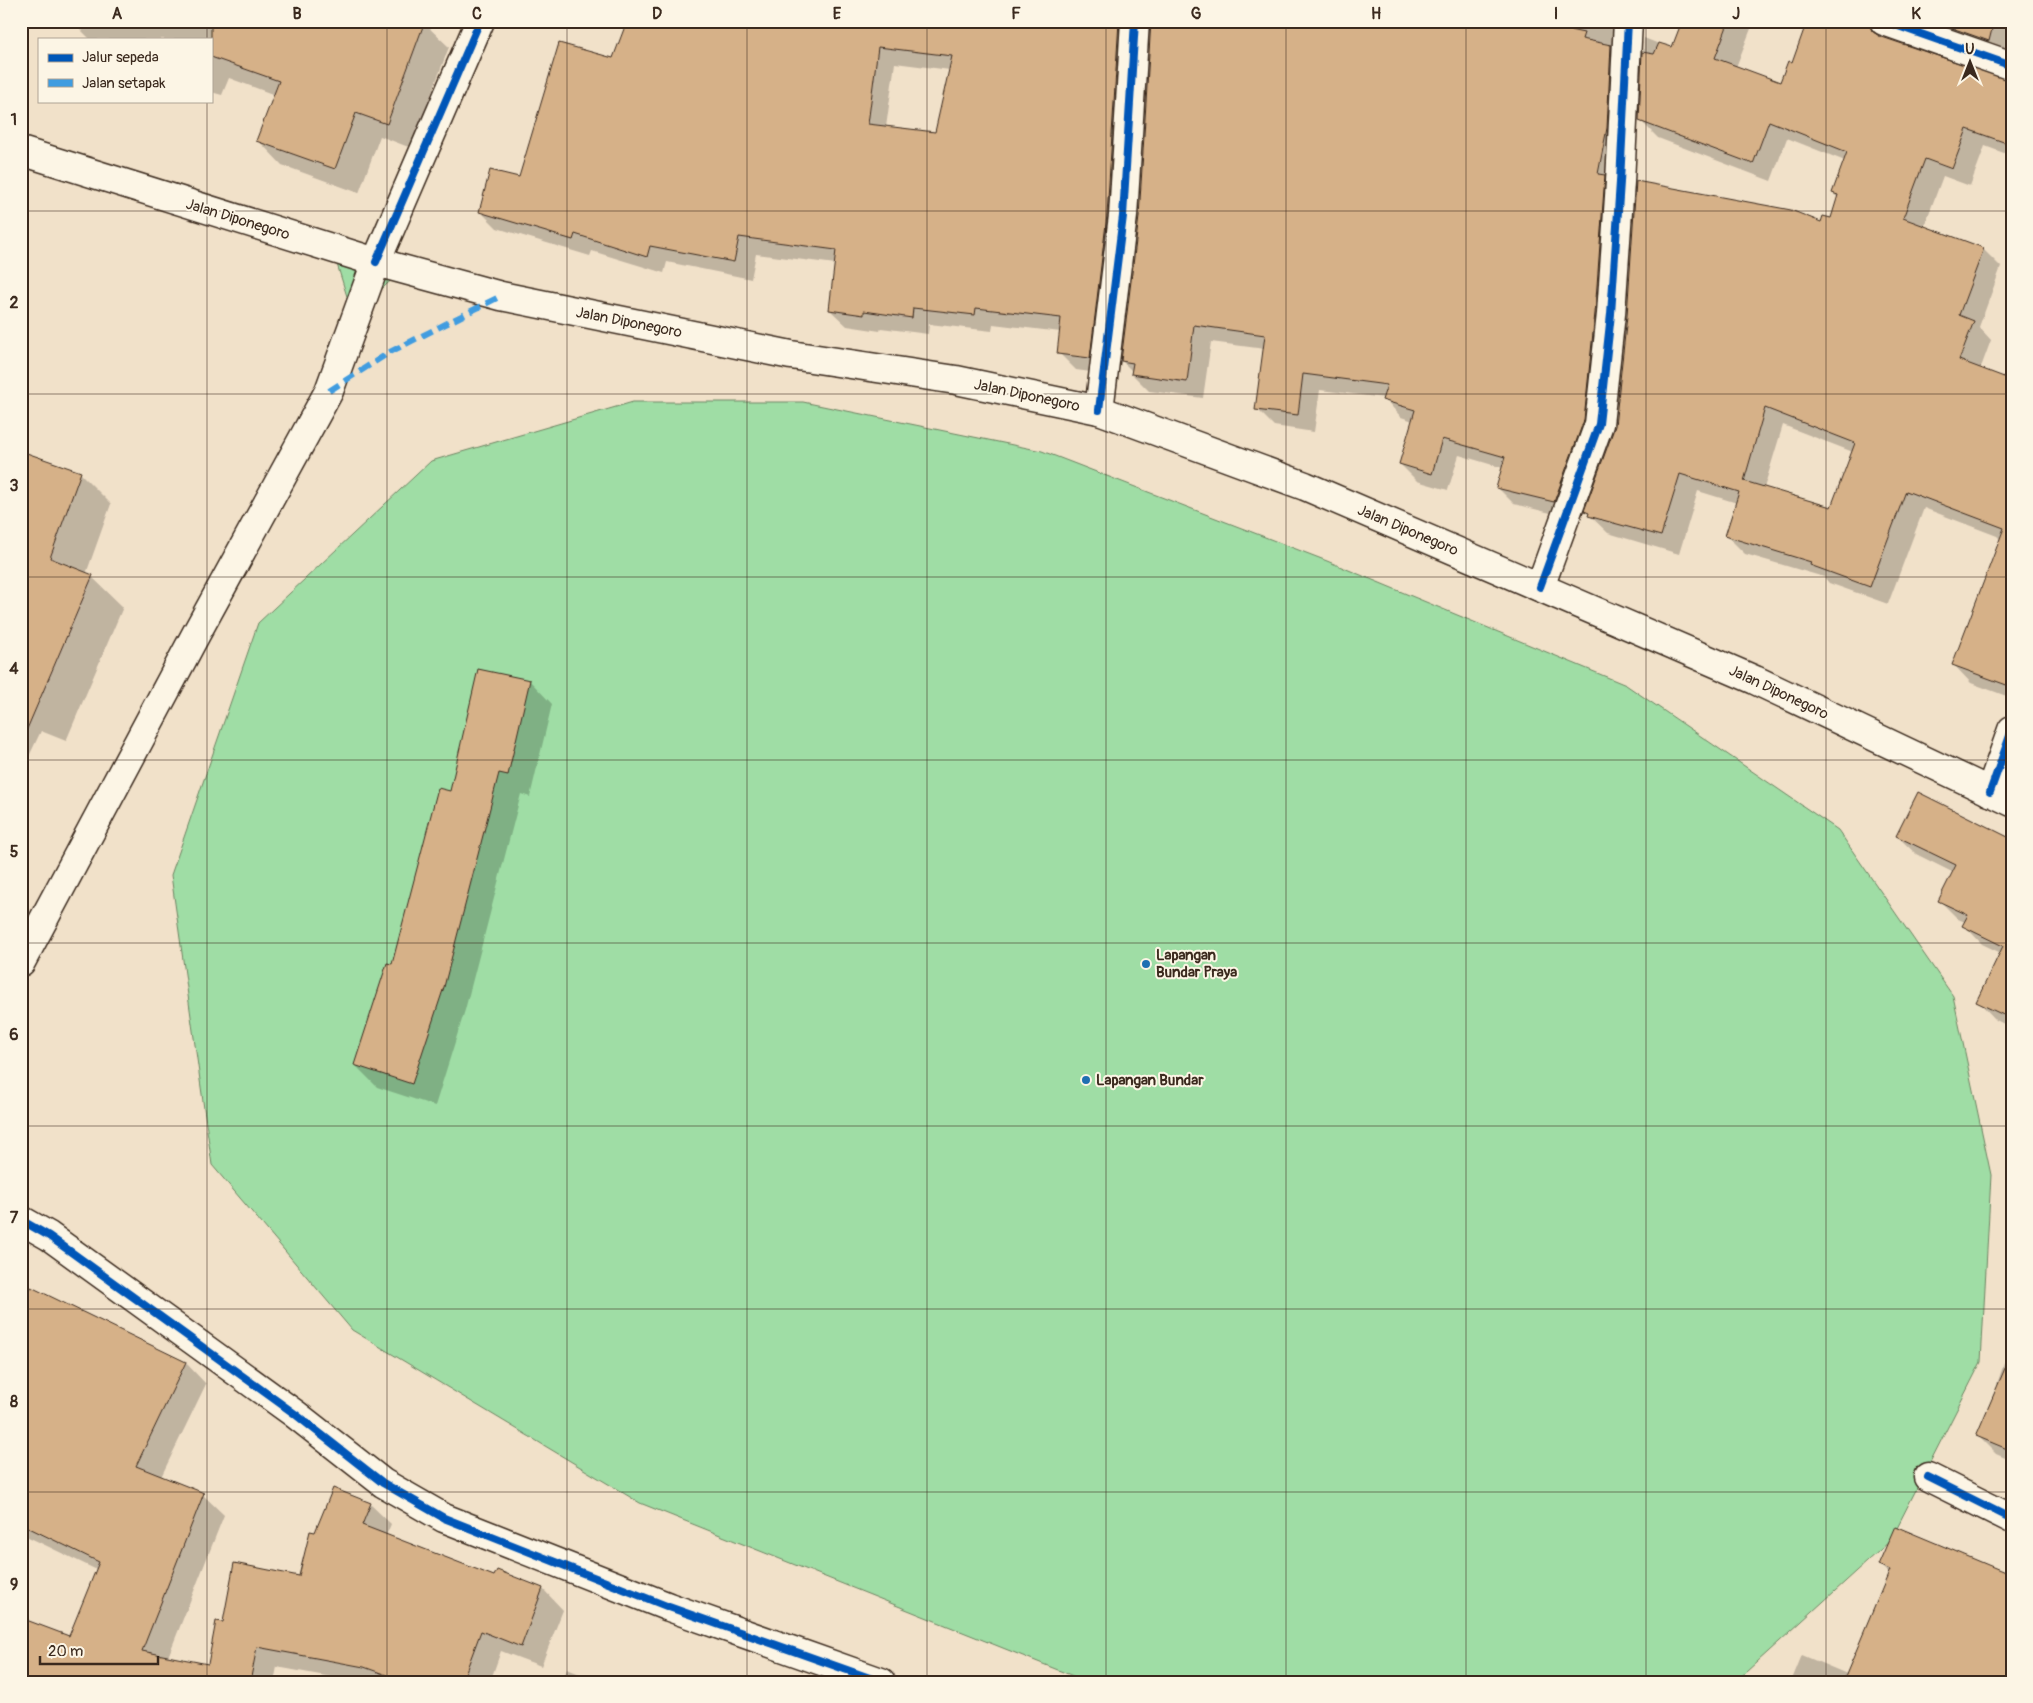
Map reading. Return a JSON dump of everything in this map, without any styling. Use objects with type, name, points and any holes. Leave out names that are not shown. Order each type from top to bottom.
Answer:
[{"type":"main road","points":[[21,962],[196,634],[329,391],[376,262],[480,21]]},
{"type":"main road","points":[[1099,410],[1123,216],[1135,21]]},
{"type":"main road","points":[[1540,587],[1599,424],[1613,286],[1628,21]]},
{"type":"main road","points":[[1884,21],[2012,66]]},
{"type":"main road","name":"Jalan Diponegoro","points":[[21,151],[376,262],[501,296],[791,355],[956,380],[1099,410],[1305,486],[1755,680],[2001,797]]},
{"type":"main road","points":[[2001,797],[2012,730]]},
{"type":"main road","points":[[21,1220],[49,1236],[295,1414],[383,1483],[444,1518],[669,1607],[881,1682]]},
{"type":"main road","points":[[1928,1477],[2012,1518]]},
{"type":"green space","points":[[333,251],[401,271],[353,316]]},
{"type":"green space","name":"Lapangan Bundar","points":[[633,402],[803,402],[1042,451],[1327,561],[1626,685],[1838,830],[1953,996],[1991,1175],[1981,1362],[1890,1541],[1735,1682],[1088,1682],[640,1503],[352,1330],[212,1165],[171,875],[258,623],[431,461]]},
{"type":"building","points":[[211,21],[425,21],[387,124],[356,113],[335,169],[256,141],[279,81],[212,57]]},
{"type":"building","points":[[627,21],[817,21],[838,24],[838,21],[1119,21],[1107,215],[1090,358],[1057,354],[1061,318],[976,308],[975,315],[913,308],[912,318],[864,311],[864,315],[829,310],[836,250],[739,237],[734,262],[650,246],[647,257],[575,234],[573,240],[479,212],[490,170],[519,177],[559,43],[613,58]],"holes":[[[878,47],[952,56],[935,132],[868,124]]]},
{"type":"building","points":[[1151,21],[1557,21],[1556,27],[1584,33],[1582,39],[1611,45],[1607,128],[1598,174],[1605,175],[1595,313],[1584,420],[1554,502],[1496,488],[1505,457],[1442,439],[1432,474],[1399,464],[1415,410],[1382,400],[1387,385],[1303,374],[1298,415],[1255,410],[1265,335],[1194,325],[1187,382],[1131,374],[1133,363],[1121,361],[1139,217]]},
{"type":"building","points":[[1682,21],[1729,21],[1715,58],[1780,82],[1788,61],[1792,63],[1807,21],[1869,21],[1872,31],[1879,36],[2012,81],[2012,145],[1967,129],[1952,169],[1925,159],[1903,218],[1984,248],[1959,315],[1974,321],[1959,360],[2012,380],[2012,687],[1952,665],[2004,528],[1906,491],[1870,587],[1810,565],[1811,562],[1725,536],[1739,492],[1680,474],[1661,536],[1588,516],[1589,513],[1584,511],[1615,426],[1627,316],[1636,181],[1791,210],[1821,222],[1823,216],[1831,218],[1838,195],[1832,193],[1847,152],[1769,121],[1753,164],[1639,121],[1642,52],[1654,54],[1659,43],[1672,47]],"holes":[[[1765,408],[1855,443],[1831,507],[1744,481]]]},
{"type":"building","points":[[1932,21],[1994,21],[1989,41]]},
{"type":"building","points":[[21,451],[81,472],[50,558],[93,575],[21,743]]},
{"type":"building","points":[[478,669],[530,680],[508,775],[499,773],[444,987],[412,1084],[354,1065],[387,963],[392,964],[438,788],[450,791]]},
{"type":"building","points":[[1918,792],[2012,839],[2012,1019],[1976,1002],[2003,946],[1962,926],[1968,915],[1938,901],[1956,865],[1896,836]]},
{"type":"building","points":[[31,1287],[186,1362],[136,1466],[204,1493],[142,1651],[208,1664],[216,1621],[223,1622],[234,1563],[299,1576],[310,1531],[315,1532],[333,1488],[371,1503],[362,1525],[494,1576],[497,1570],[543,1588],[521,1647],[481,1631],[462,1682],[406,1682],[364,1667],[257,1647],[250,1682],[21,1682],[21,1618],[69,1636],[99,1562],[21,1524],[21,1307]]},
{"type":"building","points":[[2012,1352],[2012,1451],[1976,1436]]},
{"type":"building","points":[[1895,1526],[2012,1575],[2012,1682],[1843,1682],[1890,1570],[1878,1565]]},
{"type":"marked path","points":[[329,391],[390,352],[501,296]]},
{"type":"cycle path","points":[[376,262],[480,21]]},
{"type":"cycle path","points":[[1099,410],[1123,216],[1135,21]]},
{"type":"cycle path","points":[[1540,587],[1599,424],[1611,314],[1628,21]]},
{"type":"cycle path","points":[[1884,21],[2012,66]]},
{"type":"cycle path","points":[[1990,792],[2012,730]]},
{"type":"cycle path","points":[[21,1220],[49,1236],[295,1414],[383,1483],[444,1518],[669,1607],[881,1682]]},
{"type":"cycle path","points":[[1928,1477],[2012,1519]]},
{"type":"place","name":"Lapangan Bundar Praya","points":[[1146,964]]},
{"type":"place","name":"Lapangan Bundar","points":[[1086,1080]]}]
